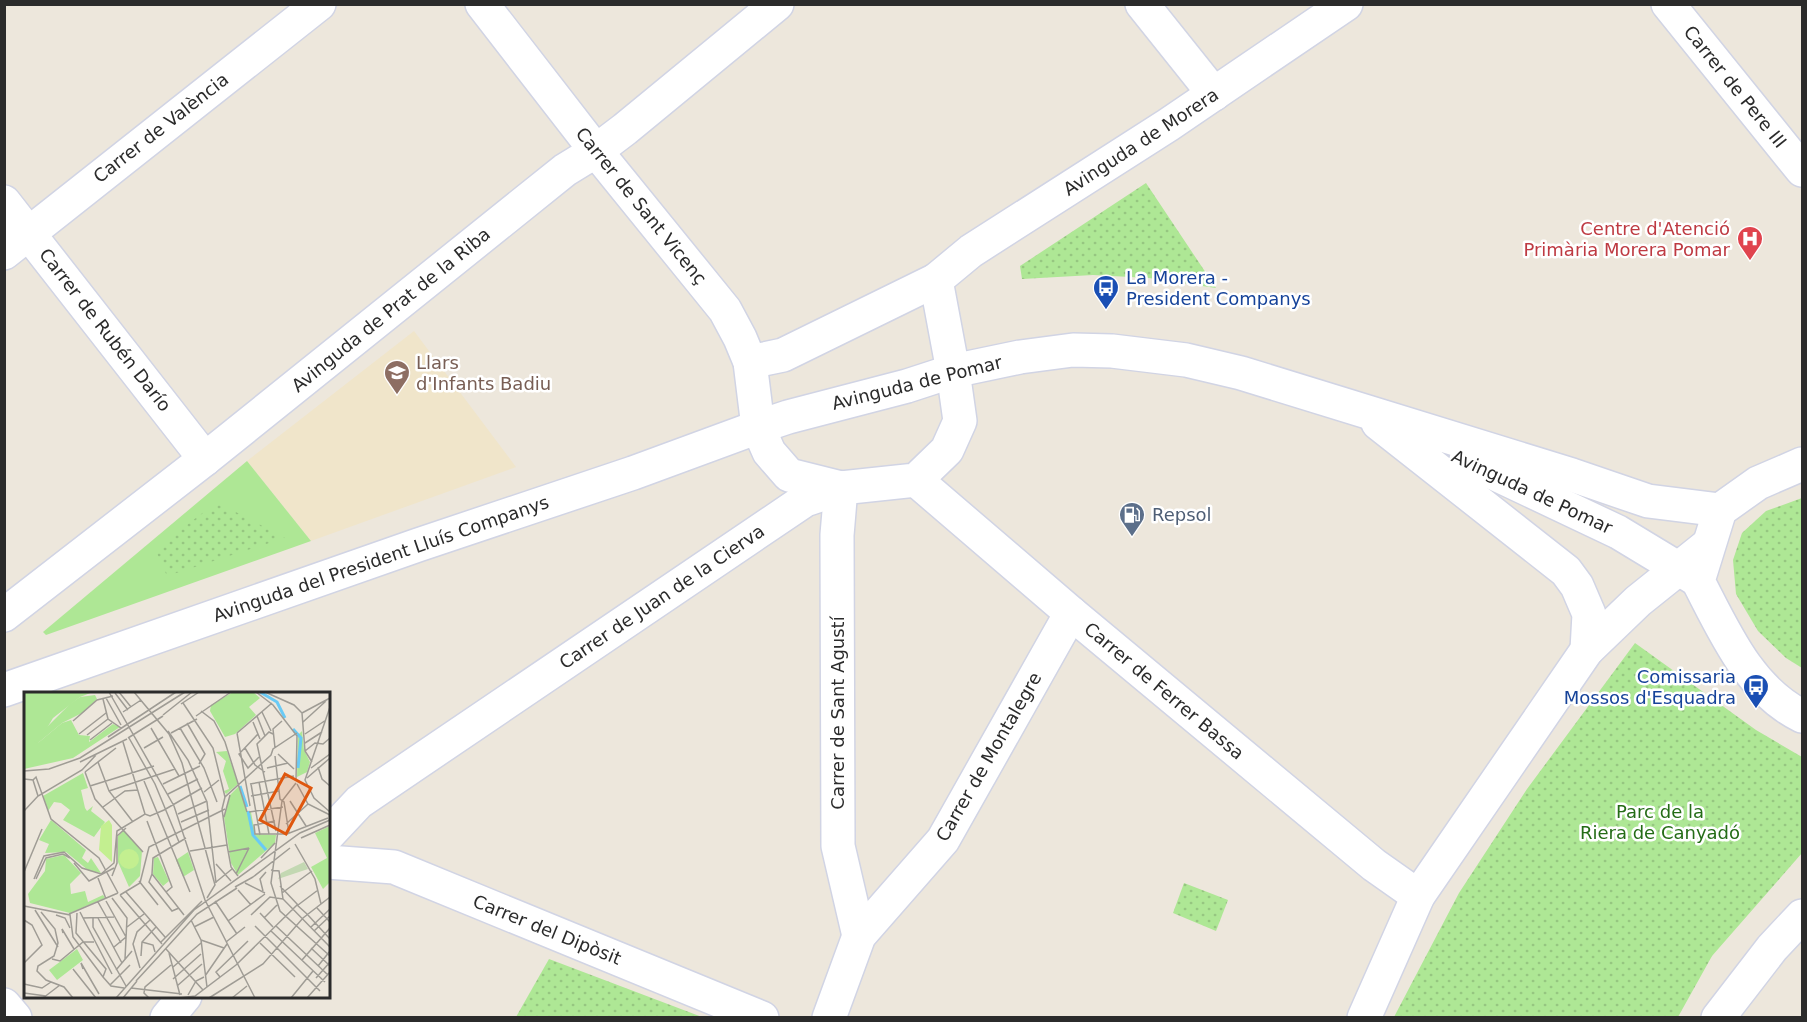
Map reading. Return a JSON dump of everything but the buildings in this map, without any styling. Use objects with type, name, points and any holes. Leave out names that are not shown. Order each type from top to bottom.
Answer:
[{"type":"street","name":"Carrer de València","points":[[17,243],[319,4]]},
{"type":"street","name":"Carrer de Sant Vicenç","points":[[482,4],[596,151],[725,310],[741,338],[750,362],[758,427]]},
{"type":"street","name":"Avinguda de Prat de la Riba","points":[[4,615],[205,459],[565,170],[596,151],[777,4]]},
{"type":"street","points":[[1142,4],[1214,94]]},
{"type":"street","name":"Avinguda de Morera","points":[[750,362],[783,355],[936,280],[971,251],[1214,94],[1346,4]]},
{"type":"street","name":"Carrer de Pere III","points":[[1668,4],[1803,170]]},
{"type":"street","name":"Carrer de Rubén Darío","points":[[4,202],[17,243],[205,459]]},
{"type":"street","points":[[916,480],[947,450],[960,421],[936,280]]},
{"type":"street","name":"Avinguda de Pomar","points":[[758,427],[953,371],[1020,357],[1073,350],[1112,351],[1186,360],[1241,373],[1572,475],[1648,501],[1720,510]]},
{"type":"street","points":[[1363,411],[1566,571],[1577,586],[1589,614],[1587,650]]},
{"type":"street","name":"Avinguda de Pomar","points":[[1363,411],[1618,532],[1688,574]]},
{"type":"street","points":[[758,427],[769,452],[789,475],[841,488]]},
{"type":"street","name":"Avinguda del President Lluís Companys","points":[[4,690],[418,544],[633,473],[758,427]]},
{"type":"street","points":[[1364,1017],[1418,896],[1587,650],[1638,601],[1688,574],[1708,545],[1720,510],[1758,483],[1803,464]]},
{"type":"street","name":"Carrer de Juan de la Cierva","points":[[330,833],[359,802],[805,500],[841,488],[916,480]]},
{"type":"street","name":"Carrer de Ferrer Bassa","points":[[916,480],[1071,613],[1374,865],[1418,896]]},
{"type":"street","name":"Carrer de Sant Agustí","points":[[841,488],[837,535],[838,846],[859,936]]},
{"type":"street","points":[[1688,574],[1756,680],[1784,706],[1803,716]]},
{"type":"street","name":"Carrer de Montalegre","points":[[829,1017],[859,936],[943,840],[1071,613]]},
{"type":"street","name":"Carrer del Dipòsit","points":[[330,862],[394,867],[762,1017]]},
{"type":"street","points":[[1718,1017],[1772,948],[1803,916]]},
{"type":"street","points":[[166,1017],[183,998]]},
{"type":"street","points":[[4,1005],[15,1017]]},
{"type":"shaded area","name":"Llars d'Infants Badiu","points":[[414,331],[516,467],[311,541],[247,461]]},
{"type":"green space","points":[[1146,183],[1216,288],[1149,278],[1093,275],[1022,279],[1020,266]]},
{"type":"green space","points":[[247,461],[311,541],[46,635],[43,632]]},
{"type":"green space","points":[[1802,498],[1802,668],[1786,658],[1758,631],[1736,594],[1733,560],[1742,533],[1766,511]]},
{"type":"green space","points":[[217,502],[285,538],[167,576],[155,549]]},
{"type":"green space","name":"Parc de la Riera de Canyadó","points":[[1635,643],[1756,730],[1802,757],[1802,853],[1712,956],[1678,1017],[1394,1017],[1459,893],[1527,789]]},
{"type":"green space","points":[[1184,883],[1228,900],[1216,931],[1173,913]]},
{"type":"green space","points":[[549,959],[702,1017],[516,1017]]},
{"type":"place","name":"Centre d'Atenció Primària Morera Pomar","points":[[1750,262]]},
{"type":"place","name":"La Morera - President Companys","points":[[1106,311]]},
{"type":"place","name":"Llars d'Infants Badiu","points":[[397,396]]},
{"type":"place","name":"Repsol","points":[[1132,538]]},
{"type":"place","name":"Comissaria Mossos d'Esquadra","points":[[1756,710]]}]
